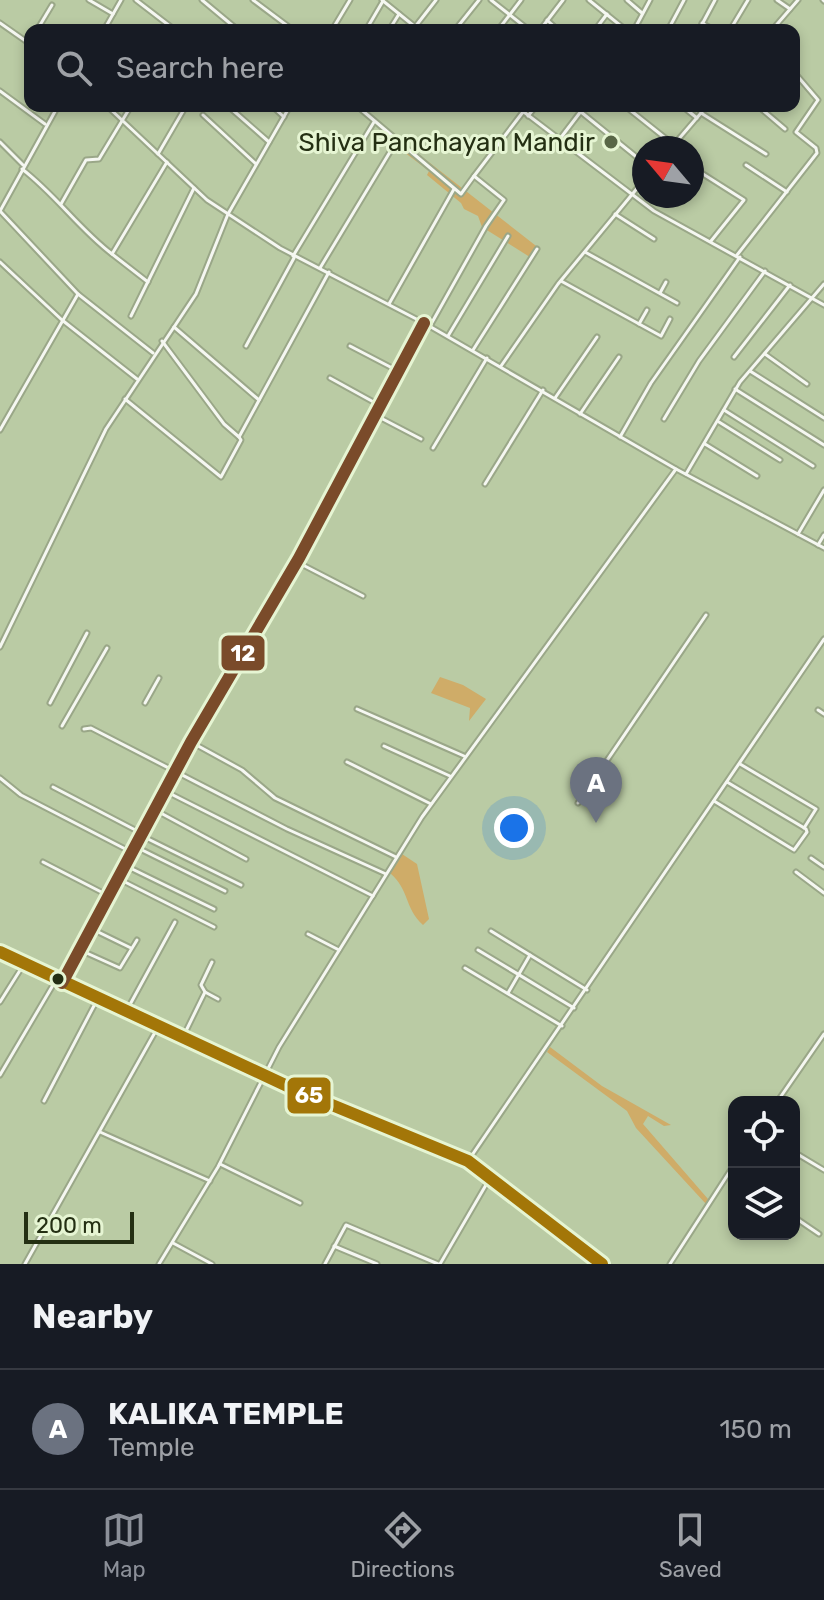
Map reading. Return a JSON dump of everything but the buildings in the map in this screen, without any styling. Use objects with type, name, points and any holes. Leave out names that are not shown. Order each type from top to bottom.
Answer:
[{"type":"main road","points":[[0,952],[125,1013],[399,1136],[468,1161],[602,1264]]},
{"type":"street","points":[[89,0],[113,14]]},
{"type":"street","points":[[108,24],[121,0]]},
{"type":"street","points":[[136,0],[167,24]]},
{"type":"street","points":[[202,0],[231,24]]},
{"type":"street","points":[[253,0],[285,24]]},
{"type":"street","points":[[336,24],[350,0]]},
{"type":"street","points":[[369,24],[382,0],[412,24]]},
{"type":"street","points":[[388,5],[393,0]]},
{"type":"street","points":[[420,24],[436,0]]},
{"type":"street","points":[[460,24],[479,0]]},
{"type":"street","points":[[491,0],[521,24]]},
{"type":"street","points":[[503,24],[521,0]]},
{"type":"street","points":[[544,24],[563,0]]},
{"type":"street","points":[[589,0],[619,24]]},
{"type":"street","points":[[627,0],[643,13]]},
{"type":"street","points":[[637,24],[650,0]]},
{"type":"street","points":[[672,24],[684,0]]},
{"type":"street","points":[[702,23],[715,0]]},
{"type":"street","points":[[734,24],[748,0]]},
{"type":"street","points":[[777,0],[790,9]]},
{"type":"street","points":[[777,24],[798,0]]},
{"type":"street","points":[[41,24],[52,5]]},
{"type":"street","points":[[393,24],[399,14]]},
{"type":"street","points":[[600,24],[607,14]]},
{"type":"street","points":[[547,20],[551,24]]},
{"type":"street","points":[[0,23],[24,39]]},
{"type":"street","points":[[620,437],[651,383],[738,256],[817,150],[796,132],[818,100],[800,79]]},
{"type":"street","points":[[0,91],[24,109]]},
{"type":"street","points":[[28,112],[46,125]]},
{"type":"street","points":[[54,112],[0,212],[78,294],[153,353]]},
{"type":"street","points":[[113,112],[194,188],[294,256],[430,326],[676,469],[824,548]]},
{"type":"street","points":[[61,204],[86,160],[99,159],[128,112]]},
{"type":"street","points":[[158,154],[182,112]]},
{"type":"street","points":[[235,112],[269,142]]},
{"type":"street","points":[[279,112],[284,117]]},
{"type":"street","points":[[0,647],[63,513],[137,379],[196,294],[228,214],[287,112]]},
{"type":"street","points":[[363,112],[461,194],[523,112],[631,195],[824,305]]},
{"type":"street","points":[[528,116],[531,112]]},
{"type":"street","points":[[559,140],[581,112],[632,153]]},
{"type":"street","points":[[632,112],[660,136]]},
{"type":"street","points":[[693,112],[766,154]]},
{"type":"street","points":[[681,136],[702,112]]},
{"type":"street","points":[[765,112],[785,129]]},
{"type":"street","points":[[203,115],[257,164]]},
{"type":"street","points":[[246,346],[294,256],[375,122]]},
{"type":"street","points":[[0,142],[90,238],[148,282]]},
{"type":"street","points":[[320,268],[396,142]]},
{"type":"street","points":[[112,254],[167,162]]},
{"type":"street","points":[[746,165],[787,192]]},
{"type":"street","points":[[704,175],[744,200],[711,241]]},
{"type":"street","points":[[430,326],[504,200],[474,176]]},
{"type":"street","points":[[131,316],[194,188]]},
{"type":"street","points":[[388,304],[454,189]]},
{"type":"street","points":[[501,366],[561,281],[631,195]]},
{"type":"street","points":[[615,214],[654,239]]},
{"type":"street","points":[[448,336],[508,236]]},
{"type":"street","points":[[473,350],[537,249]]},
{"type":"street","points":[[585,252],[677,303]]},
{"type":"street","points":[[0,262],[62,320],[137,379]]},
{"type":"street","points":[[664,419],[699,361],[765,271]]},
{"type":"street","points":[[125,399],[221,477],[241,440],[239,437],[329,272]]},
{"type":"street","points":[[561,281],[661,336],[670,319]]},
{"type":"street","points":[[660,293],[666,282]]},
{"type":"street","points":[[686,474],[735,389],[824,284]]},
{"type":"street","points":[[734,357],[790,285]]},
{"type":"street","points":[[0,430],[78,294]]},
{"type":"street","points":[[639,324],[647,310]]},
{"type":"street","points":[[0,1075],[2,1065],[80,950],[157,811],[191,742],[297,562],[424,323]]},
{"type":"street","points":[[174,327],[259,400]]},
{"type":"street","points":[[555,398],[597,337]]},
{"type":"street","points":[[162,341],[224,424],[239,437]]},
{"type":"street","points":[[350,346],[398,371]]},
{"type":"street","points":[[765,354],[807,384]]},
{"type":"street","points":[[580,414],[619,357]]},
{"type":"street","points":[[433,448],[487,358]]},
{"type":"street","points":[[750,371],[824,418]]},
{"type":"street","points":[[330,378],[379,405]]},
{"type":"street","points":[[735,389],[824,445]]},
{"type":"street","points":[[485,484],[543,390]]},
{"type":"street","points":[[724,410],[813,466]]},
{"type":"street","points":[[374,415],[421,439]]},
{"type":"street","points":[[718,422],[780,460]]},
{"type":"street","points":[[705,444],[757,476]]},
{"type":"street","points":[[161,1263],[220,1164],[264,1075],[396,857],[464,756],[641,522],[676,469]]},
{"type":"street","points":[[798,534],[824,490]]},
{"type":"street","points":[[818,545],[824,535]]},
{"type":"street","points":[[297,562],[363,596]]},
{"type":"street","points":[[578,803],[706,615]]},
{"type":"street","points":[[50,703],[87,633]]},
{"type":"street","points":[[468,1161],[824,639]]},
{"type":"street","points":[[62,726],[107,648]]},
{"type":"street","points":[[145,703],[159,678]]},
{"type":"street","points":[[357,709],[464,756]]},
{"type":"street","points":[[818,710],[824,714]]},
{"type":"street","points":[[84,729],[91,728],[287,829],[386,874]]},
{"type":"street","points":[[191,742],[242,770],[275,798],[396,857]]},
{"type":"street","points":[[384,746],[450,776]]},
{"type":"street","points":[[347,762],[431,804]]},
{"type":"street","points":[[740,764],[816,809],[804,828]]},
{"type":"street","points":[[0,778],[21,795],[133,853]]},
{"type":"street","points":[[714,801],[794,850],[807,832],[727,782]]},
{"type":"street","points":[[53,787],[241,885]]},
{"type":"street","points":[[167,792],[373,896]]},
{"type":"street","points":[[157,811],[246,859]]},
{"type":"street","points":[[136,847],[225,891]]},
{"type":"street","points":[[811,858],[824,867]]},
{"type":"street","points":[[43,862],[109,896]]},
{"type":"street","points":[[126,866],[214,909]]},
{"type":"street","points":[[796,872],[824,893]]},
{"type":"street","points":[[119,879],[214,927]]},
{"type":"street","points":[[125,1013],[175,922]]},
{"type":"street","points":[[92,928],[131,948]]},
{"type":"street","points":[[491,931],[587,990]]},
{"type":"street","points":[[308,934],[339,950]]},
{"type":"street","points":[[80,950],[120,968],[137,940]]},
{"type":"street","points":[[478,950],[574,1008]]},
{"type":"street","points":[[508,993],[530,955]]},
{"type":"street","points":[[212,962],[201,985],[205,992],[218,999]]},
{"type":"street","points":[[0,1002],[24,963]]},
{"type":"street","points":[[465,968],[562,1026]]},
{"type":"street","points":[[182,1038],[205,992]]},
{"type":"street","points":[[44,1101],[97,1000]]},
{"type":"street","points":[[25,1264],[158,1027]]},
{"type":"street","points":[[781,1096],[824,1034]]},
{"type":"street","points":[[100,1132],[210,1181]]},
{"type":"street","points":[[800,1156],[824,1170]]},
{"type":"street","points":[[220,1164],[300,1203]]},
{"type":"street","points":[[670,1264],[728,1176]]},
{"type":"street","points":[[325,1264],[348,1225],[439,1264],[490,1178]]},
{"type":"street","points":[[800,1221],[819,1234]]},
{"type":"street","points":[[172,1243],[212,1264]]},
{"type":"street","points":[[334,1246],[377,1264]]},
{"type":"shaded area","points":[[389,131],[540,249],[533,259],[482,227],[478,216],[464,209],[427,175],[429,171],[379,133]]},
{"type":"shaded area","points":[[440,677],[463,685],[486,699],[469,721],[470,708],[431,693]]},
{"type":"shaded area","points":[[402,854],[417,864],[429,919],[423,925],[390,873]]},
{"type":"shaded area","points":[[550,1047],[602,1086],[671,1125],[664,1126],[648,1116],[643,1124],[708,1199],[706,1204],[636,1128],[627,1111],[547,1052]]},
{"type":"transit line","name":"12","points":[[62,983],[191,742],[299,558],[424,323]]},
{"type":"transit line","name":"65","points":[[0,952],[298,1091],[468,1161],[602,1264]]},
{"type":"place","name":"Shiva Panchayan Mandir","points":[[611,142]]},
{"type":"place","name":"KALIKA TEMPLE","points":[[596,823]]}]
